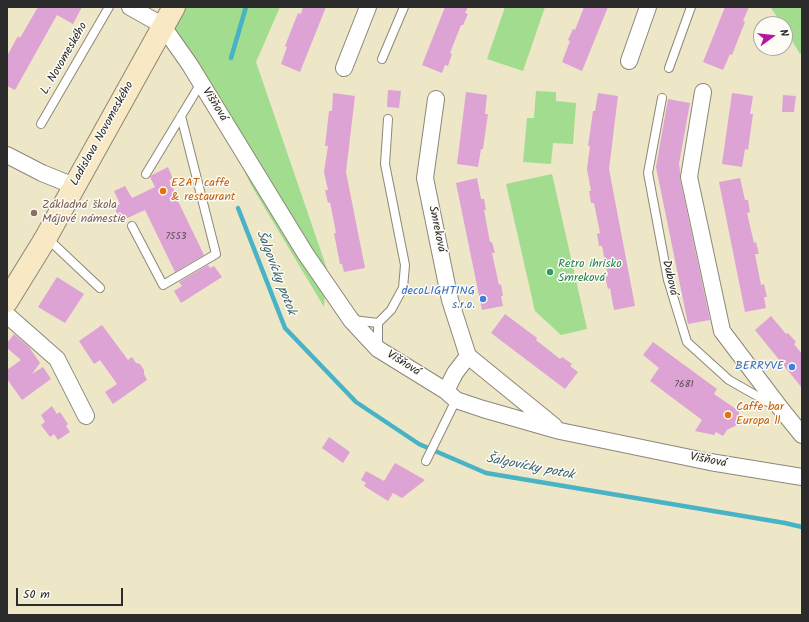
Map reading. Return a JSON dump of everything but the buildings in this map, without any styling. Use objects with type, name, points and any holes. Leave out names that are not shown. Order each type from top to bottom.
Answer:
[{"type":"street","points":[[130,7],[162,25]]},
{"type":"street","name":"Ladislava Novomeského","points":[[7,301],[46,237],[162,25],[174,7]]},
{"type":"street","points":[[344,68],[368,7]]},
{"type":"street","points":[[630,61],[648,7]]},
{"type":"street","name":"Višňová","points":[[162,25],[201,83],[305,253],[351,320],[378,349],[451,395],[483,409],[560,431],[710,462],[802,477]]},
{"type":"street","name":"Dubová","points":[[703,92],[689,177],[722,331],[781,409],[802,434]]},
{"type":"street","name":"Smreková","points":[[436,99],[425,178],[450,300],[468,356]]},
{"type":"street","points":[[7,155],[42,173],[74,186]]},
{"type":"street","points":[[7,315],[56,359],[86,416]]},
{"type":"street","points":[[451,395],[456,373],[468,356],[560,431]]},
{"type":"lane","name":"L. Novomeského","points":[[41,124],[109,7]]},
{"type":"lane","points":[[382,59],[404,7]]},
{"type":"lane","points":[[669,68],[692,7]]},
{"type":"lane","points":[[146,174],[201,83]]},
{"type":"lane","name":"Dubová","points":[[662,98],[648,173],[668,280],[687,342],[729,380],[781,409]]},
{"type":"lane","points":[[132,226],[163,285],[216,254],[181,116]]},
{"type":"lane","points":[[378,349],[378,323],[391,310],[403,288],[405,265],[385,164],[388,119]]},
{"type":"lane","points":[[46,237],[100,288]]},
{"type":"lane","points":[[351,320],[378,323]]},
{"type":"lane","points":[[426,461],[451,395]]},
{"type":"green space","points":[[167,7],[280,7],[256,62],[327,269],[324,307],[251,185],[202,83],[156,27]]},
{"type":"green space","points":[[505,7],[545,7],[523,71],[487,59]]},
{"type":"green space","points":[[802,7],[802,52],[800,54],[793,42],[793,16],[776,16],[771,8]]},
{"type":"green space","points":[[536,91],[556,92],[556,101],[576,103],[573,144],[553,143],[551,164],[523,162],[527,118],[534,118]]},
{"type":"green space","name":"Retro ihrisko Smreková","points":[[552,174],[587,329],[561,335],[535,311],[506,184]]},
{"type":"waterway","name":"Šalgovícky potok","points":[[231,58],[246,7]]},
{"type":"waterway","name":"Šalgovícky potok","points":[[238,208],[285,328],[356,402],[419,444],[486,473],[802,527]]},
{"type":"place","name":"EZAT caffe & restaurant","points":[[163,191]]},
{"type":"place","name":"Základná škola Májové námestie","points":[[34,213]]},
{"type":"place","name":"Retro ihrisko Smreková","points":[[550,272]]},
{"type":"place","name":"decoLIGHTING s.r.o.","points":[[483,299]]},
{"type":"place","name":"BERRYVE","points":[[792,367]]},
{"type":"place","name":"Caffe bar Europa ll","points":[[728,415]]}]
